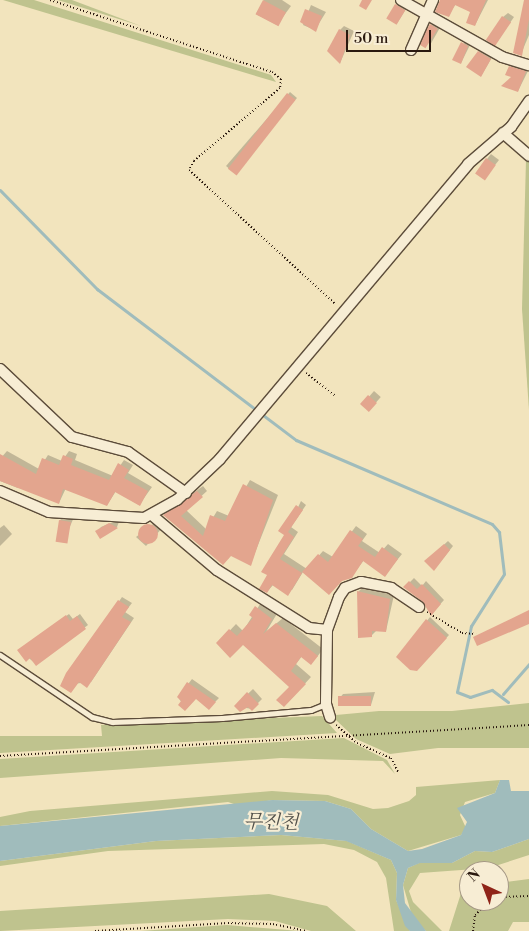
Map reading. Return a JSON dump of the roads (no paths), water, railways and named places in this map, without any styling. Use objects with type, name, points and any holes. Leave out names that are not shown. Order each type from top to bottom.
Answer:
[{"type":"street","points":[[401,0],[424,16],[502,57],[529,65]]},
{"type":"street","points":[[411,50],[424,16],[433,0]]},
{"type":"street","points":[[153,516],[186,492],[260,412],[468,164],[503,133],[529,100]]},
{"type":"street","points":[[503,133],[529,156]]},
{"type":"street","points":[[0,369],[72,436],[128,452],[186,492]]},
{"type":"street","points":[[0,491],[48,512],[153,516],[238,584],[309,628],[327,630]]},
{"type":"street","points":[[330,717],[326,704],[327,630],[339,597],[345,588],[361,582],[391,588],[419,607]]},
{"type":"lane","points":[[0,655],[92,717],[112,722],[222,718],[311,710],[326,704]]},
{"type":"water","name":"무진천","points":[[500,780],[509,780],[511,791],[529,791],[529,839],[492,852],[475,851],[452,863],[420,863],[408,868],[403,885],[405,903],[426,931],[410,931],[405,926],[396,900],[397,873],[391,860],[346,841],[281,835],[156,841],[0,861],[0,826],[272,800],[325,801],[351,809],[371,829],[408,851],[422,849],[461,835],[467,822],[457,808],[495,793]]},
{"type":"waterway","points":[[0,190],[97,289],[296,440],[492,524],[499,532],[504,574],[471,626],[457,692],[470,697],[492,690],[508,702]]},
{"type":"waterway","points":[[503,694],[529,664]]}]
